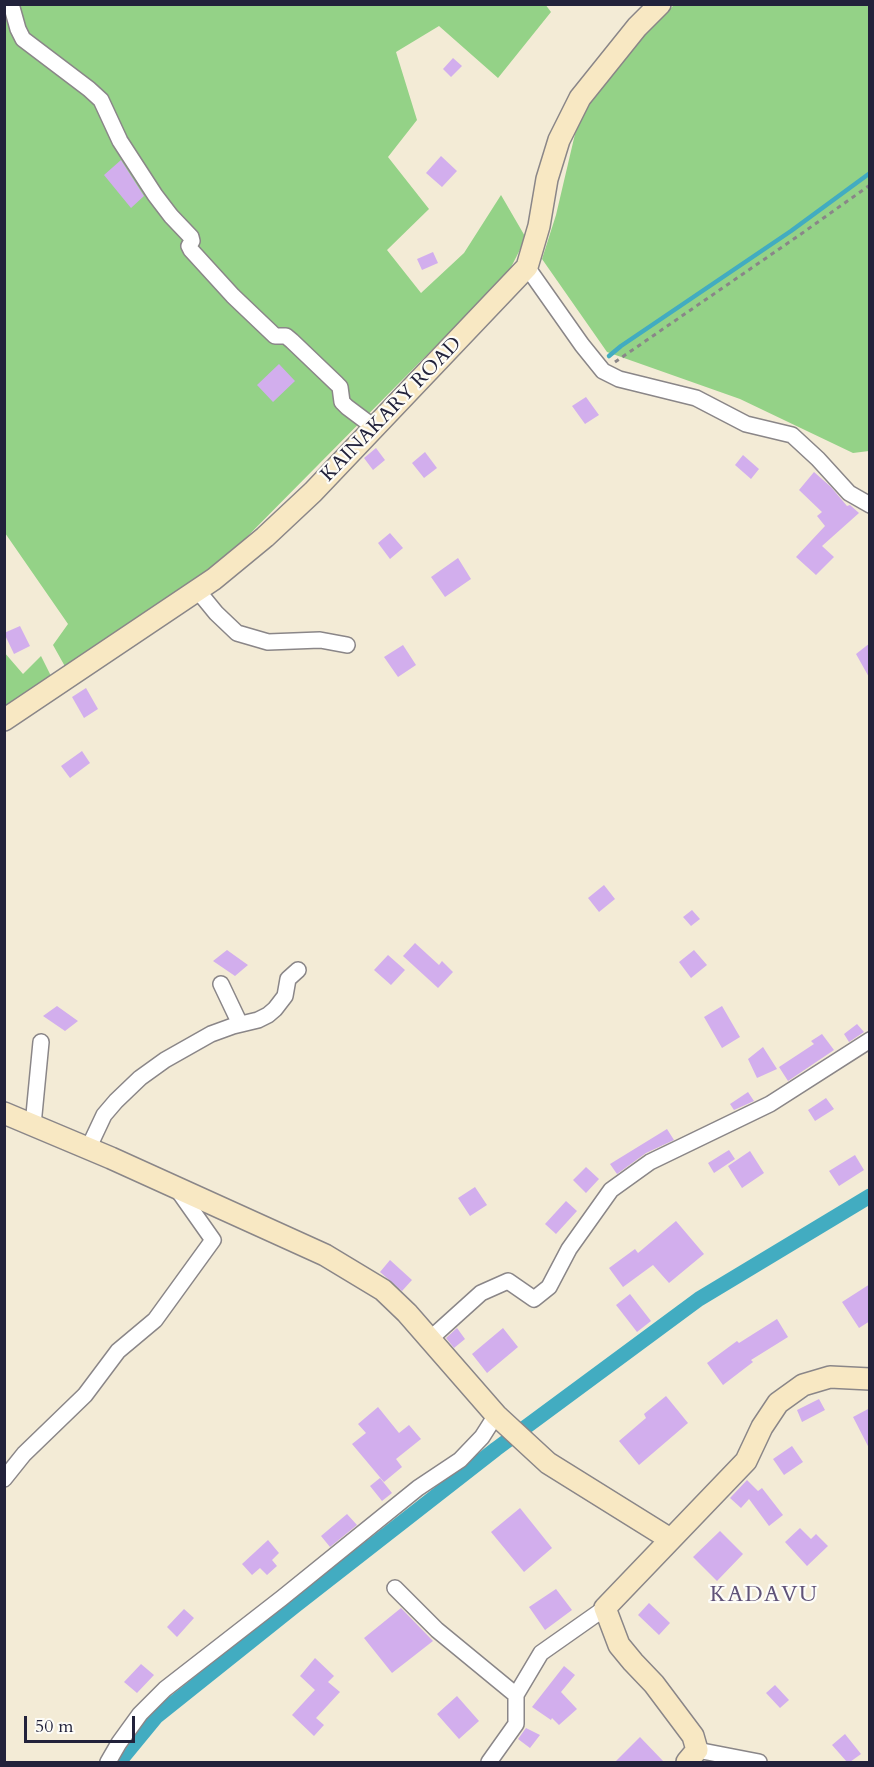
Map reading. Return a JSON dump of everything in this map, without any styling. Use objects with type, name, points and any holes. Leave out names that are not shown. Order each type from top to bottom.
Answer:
[{"type":"main road","name":"KAINAKARY ROAD","points":[[4,720],[198,591],[265,537],[313,492],[527,267],[539,226],[547,179],[559,140],[580,98],[622,45],[660,4]]},
{"type":"main road","points":[[4,1113],[176,1188],[334,1261],[383,1290],[407,1313],[500,1419],[548,1463],[670,1539]]},
{"type":"main road","points":[[692,1756],[693,1736],[654,1684],[619,1645],[605,1608],[746,1461],[762,1426],[778,1403],[803,1385],[830,1377],[870,1379]]},
{"type":"street","points":[[10,4],[22,39],[89,89],[100,100],[120,141],[155,195],[191,237],[192,241],[189,246],[191,250],[233,296],[276,336],[286,336],[338,384],[342,402],[346,407],[375,428]]},
{"type":"street","points":[[527,267],[603,371],[619,379],[696,398],[746,424],[792,435],[849,493],[870,505]]},
{"type":"street","points":[[198,591],[237,633],[268,642],[320,640],[347,645]]},
{"type":"street","points":[[88,1149],[104,1115],[140,1078],[165,1060],[211,1034],[258,1020],[275,1009],[285,996],[288,979],[298,970]]},
{"type":"street","points":[[221,984],[240,1024]]},
{"type":"street","points":[[430,1339],[481,1293],[508,1281],[534,1299],[549,1287],[569,1249],[611,1190],[650,1162],[770,1104],[870,1040]]},
{"type":"street","points":[[33,1125],[40,1042]]},
{"type":"street","points":[[4,1479],[24,1454],[85,1395],[118,1352],[155,1320],[213,1240],[176,1188]]},
{"type":"street","points":[[108,1762],[140,1714],[165,1689],[418,1488],[460,1461],[500,1419]]},
{"type":"street","points":[[395,1588],[437,1630],[516,1695]]},
{"type":"street","points":[[489,1762],[516,1724],[516,1695],[541,1653],[605,1608]]},
{"type":"street","points":[[692,1756],[759,1762]]},
{"type":"path","points":[[603,371],[870,184]]},
{"type":"green space","points":[[545,4],[551,12],[498,78],[439,26],[396,52],[417,120],[388,157],[429,209],[387,250],[421,293],[464,253],[501,195],[526,238],[508,273],[224,560],[67,670],[53,645],[68,624],[5,533],[4,5]]},
{"type":"green space","points":[[674,5],[869,5],[869,451],[853,453],[740,399],[607,352],[542,259],[556,215],[575,134],[591,98],[642,36]]},
{"type":"green space","points":[[4,652],[23,674],[41,656],[52,678],[5,707]]},
{"type":"building","points":[[453,58],[462,66],[451,77],[443,69]]},
{"type":"building","points":[[441,156],[457,171],[442,187],[426,173]]},
{"type":"building","points":[[121,160],[144,196],[131,208],[104,175]]},
{"type":"building","points":[[433,252],[438,263],[422,270],[417,259]]},
{"type":"building","points":[[279,364],[295,381],[273,402],[257,385]]},
{"type":"building","points":[[586,397],[599,415],[585,424],[572,406]]},
{"type":"building","points":[[376,448],[385,460],[373,470],[364,458]]},
{"type":"building","points":[[425,452],[437,468],[424,478],[412,463]]},
{"type":"building","points":[[743,455],[759,469],[751,479],[735,465]]},
{"type":"building","points":[[814,472],[847,506],[850,505],[859,513],[822,546],[834,557],[816,575],[796,557],[825,526],[817,516],[822,512],[799,490]]},
{"type":"building","points":[[390,533],[403,548],[390,559],[378,543]]},
{"type":"building","points":[[458,558],[471,579],[445,597],[431,577]]},
{"type":"building","points":[[20,626],[30,646],[14,654],[4,633]]},
{"type":"building","points":[[870,643],[870,679],[856,654]]},
{"type":"building","points":[[403,645],[416,665],[398,677],[384,657]]},
{"type":"building","points":[[86,688],[98,709],[84,718],[72,697]]},
{"type":"building","points":[[82,751],[90,763],[70,778],[61,766]]},
{"type":"building","points":[[604,885],[615,899],[599,912],[588,898]]},
{"type":"building","points":[[692,910],[700,919],[691,926],[683,917]]},
{"type":"building","points":[[415,943],[439,965],[442,961],[453,972],[438,988],[403,956]]},
{"type":"building","points":[[227,950],[248,965],[235,976],[213,961]]},
{"type":"building","points":[[694,950],[707,965],[691,978],[679,962]]},
{"type":"building","points":[[388,955],[405,970],[391,985],[374,970]]},
{"type":"building","points":[[57,1006],[78,1021],[65,1031],[43,1016]]},
{"type":"building","points":[[722,1006],[740,1037],[722,1048],[704,1017]]},
{"type":"building","points":[[857,1024],[864,1032],[849,1042],[844,1034]]},
{"type":"building","points":[[822,1034],[834,1050],[788,1081],[779,1067],[814,1044],[811,1041]]},
{"type":"building","points":[[763,1047],[777,1069],[757,1078],[748,1059]]},
{"type":"building","points":[[748,1092],[754,1101],[734,1110],[730,1104]]},
{"type":"building","points":[[826,1098],[834,1109],[815,1121],[808,1110]]},
{"type":"building","points":[[667,1129],[674,1140],[646,1153],[617,1174],[610,1164]]},
{"type":"building","points":[[729,1150],[735,1159],[714,1173],[708,1163]]},
{"type":"building","points":[[750,1151],[764,1173],[742,1188],[728,1166]]},
{"type":"building","points":[[855,1155],[864,1170],[839,1186],[829,1171]]},
{"type":"building","points":[[586,1167],[599,1179],[586,1193],[573,1180]]},
{"type":"building","points":[[475,1187],[487,1205],[470,1216],[458,1198]]},
{"type":"building","points":[[566,1201],[577,1211],[556,1234],[545,1224]]},
{"type":"building","points":[[676,1221],[704,1254],[669,1283],[653,1265],[623,1287],[609,1268],[635,1249],[638,1253]]},
{"type":"building","points":[[390,1260],[412,1280],[402,1291],[380,1272]]},
{"type":"building","points":[[870,1284],[870,1321],[859,1328],[842,1302]]},
{"type":"building","points":[[630,1294],[651,1321],[637,1332],[616,1305]]},
{"type":"building","points":[[777,1319],[788,1337],[751,1360],[753,1362],[723,1385],[707,1363],[737,1341],[739,1343]]},
{"type":"building","points":[[457,1328],[465,1339],[454,1348],[446,1338]]},
{"type":"building","points":[[503,1328],[518,1347],[487,1373],[472,1354]]},
{"type":"building","points":[[666,1396],[688,1423],[639,1465],[619,1441],[646,1418],[644,1414]]},
{"type":"building","points":[[819,1399],[825,1410],[802,1422],[797,1410]]},
{"type":"building","points":[[378,1407],[399,1433],[409,1425],[421,1439],[396,1459],[402,1467],[384,1482],[352,1444],[366,1433],[358,1424]]},
{"type":"building","points":[[870,1408],[870,1450],[853,1417]]},
{"type":"building","points":[[792,1446],[803,1462],[784,1475],[773,1459]]},
{"type":"building","points":[[380,1478],[392,1493],[382,1501],[370,1486]]},
{"type":"building","points":[[747,1480],[758,1491],[762,1488],[783,1515],[769,1526],[749,1499],[741,1508],[730,1498]]},
{"type":"building","points":[[520,1508],[552,1548],[524,1572],[491,1532]]},
{"type":"building","points":[[347,1514],[357,1525],[330,1547],[321,1536]]},
{"type":"building","points":[[800,1528],[811,1539],[816,1534],[828,1546],[807,1566],[785,1542]]},
{"type":"building","points":[[720,1531],[743,1554],[717,1581],[693,1557]]},
{"type":"building","points":[[268,1540],[279,1553],[272,1560],[277,1566],[267,1575],[260,1568],[252,1575],[242,1564]]},
{"type":"building","points":[[556,1589],[572,1610],[545,1630],[529,1607]]},
{"type":"building","points":[[649,1603],[670,1623],[659,1635],[638,1615]]},
{"type":"building","points":[[401,1608],[433,1641],[392,1673],[364,1638]]},
{"type":"building","points":[[184,1609],[194,1618],[177,1637],[167,1627]]},
{"type":"building","points":[[315,1658],[334,1676],[328,1682],[340,1692],[316,1718],[324,1725],[314,1736],[292,1715],[315,1690],[300,1676]]},
{"type":"building","points":[[141,1664],[154,1675],[137,1693],[124,1682]]},
{"type":"building","points":[[564,1666],[575,1675],[561,1692],[577,1709],[559,1725],[552,1718],[551,1720],[532,1707]]},
{"type":"building","points":[[775,1685],[789,1700],[780,1708],[766,1693]]},
{"type":"building","points":[[457,1696],[479,1721],[459,1739],[437,1714]]},
{"type":"building","points":[[526,1728],[540,1735],[530,1748],[518,1739]]},
{"type":"building","points":[[845,1734],[861,1754],[850,1762],[847,1762],[832,1745]]},
{"type":"building","points":[[640,1737],[664,1762],[615,1762]]},
{"type":"waterway","points":[[609,356],[791,231],[870,173]]},
{"type":"waterway","points":[[119,1762],[156,1717],[496,1449],[699,1299],[870,1196]]},
{"type":"district","name":"KADAVU","points":[[764,1596]]}]
